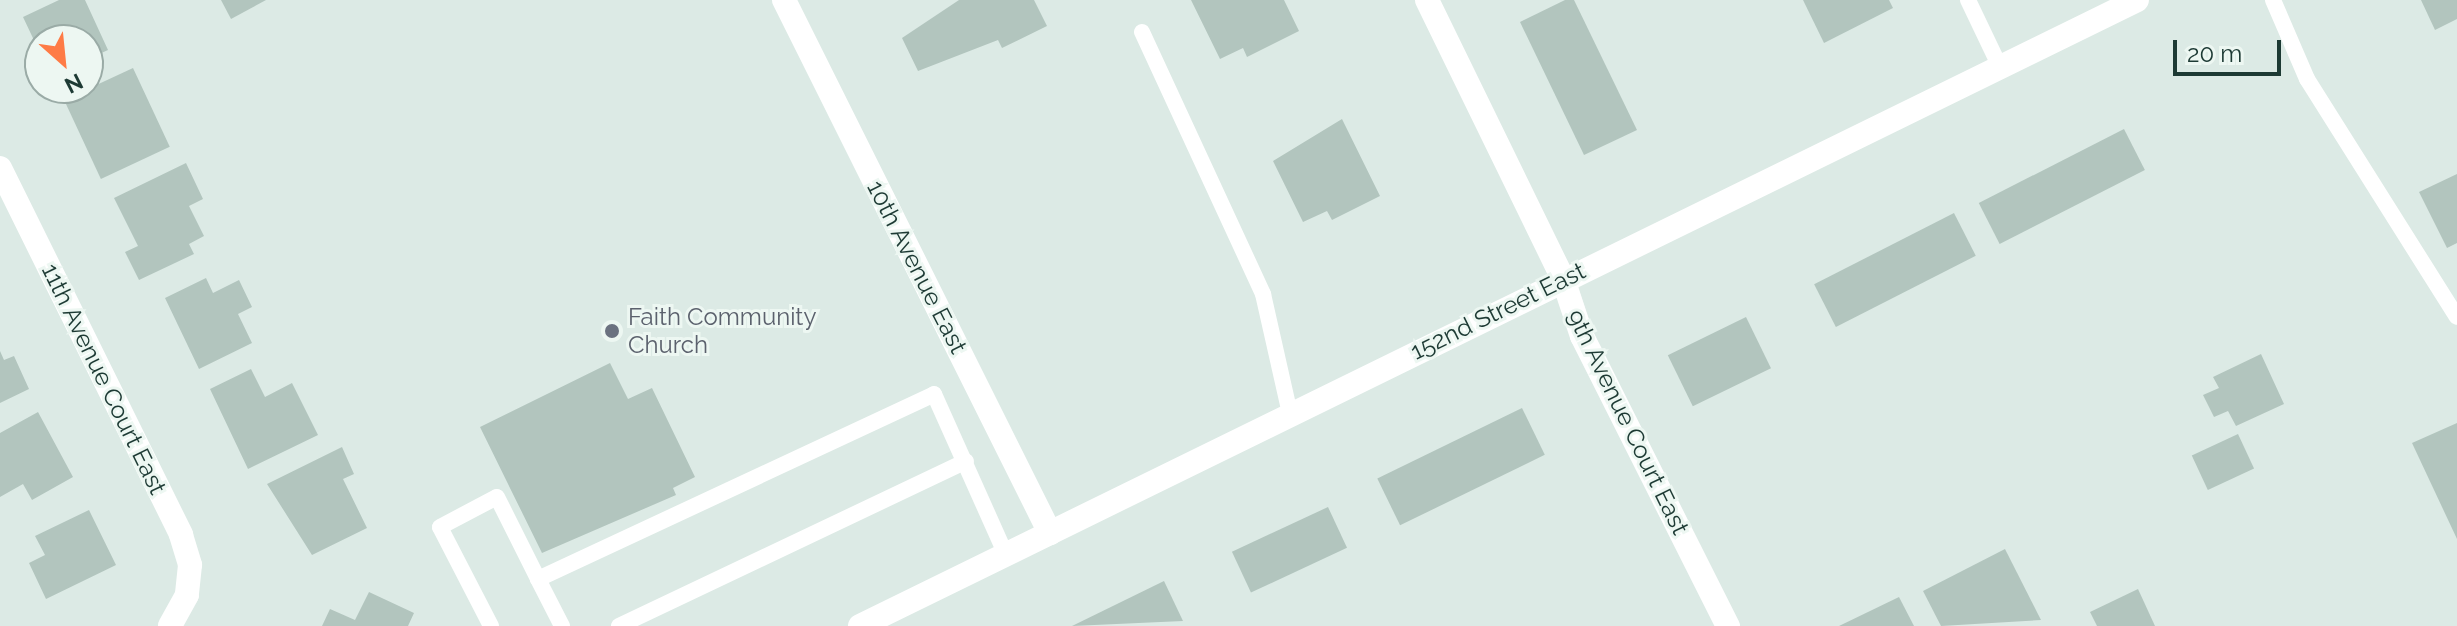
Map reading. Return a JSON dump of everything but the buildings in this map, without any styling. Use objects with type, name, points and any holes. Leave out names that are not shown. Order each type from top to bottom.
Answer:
[{"type":"street","name":"10th Avenue East","points":[[784,0],[1050,533]]},
{"type":"street","name":"9th Avenue Court East","points":[[1427,0],[1563,279],[1582,336],[1728,626]]},
{"type":"street","name":"152nd Street East","points":[[860,626],[2137,0]]},
{"type":"street","name":"11th Avenue Court East","points":[[0,168],[181,535],[190,565],[187,595],[170,626]]},
{"type":"lane","points":[[1968,0],[2000,67]]},
{"type":"lane","points":[[2273,0],[2307,79],[2457,317]]},
{"type":"lane","points":[[1142,32],[1263,294],[1290,414]]},
{"type":"lane","points":[[538,579],[934,394],[1006,555]]},
{"type":"lane","points":[[619,626],[966,461]]},
{"type":"lane","points":[[491,626],[440,527],[497,497],[562,626]]},
{"type":"place","name":"Faith Community Church","points":[[612,331]]}]
